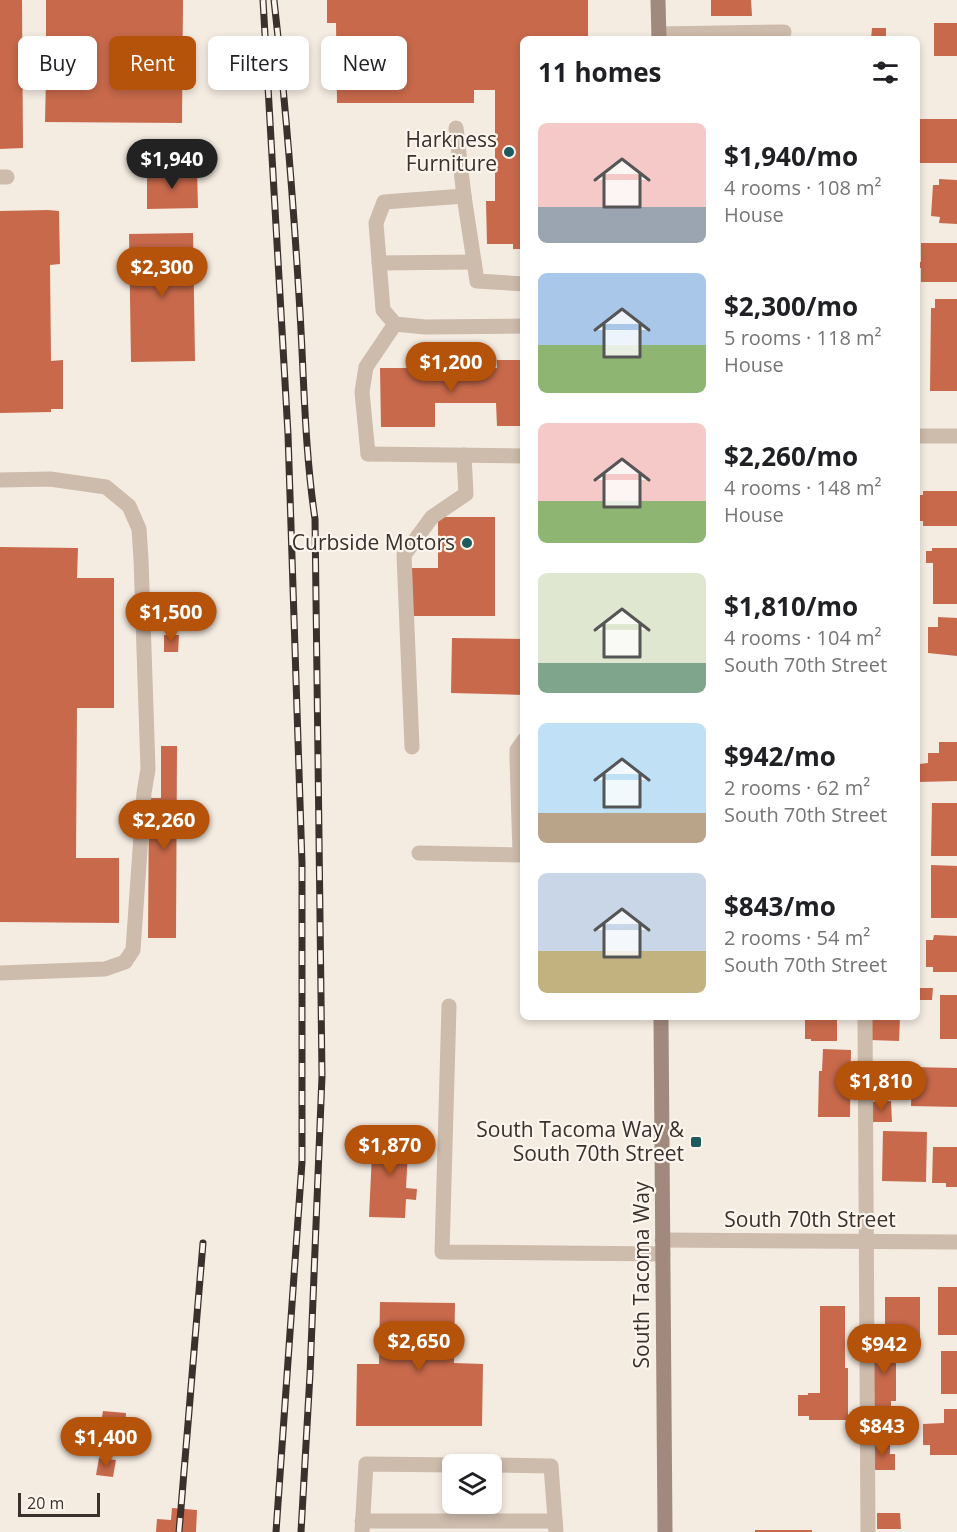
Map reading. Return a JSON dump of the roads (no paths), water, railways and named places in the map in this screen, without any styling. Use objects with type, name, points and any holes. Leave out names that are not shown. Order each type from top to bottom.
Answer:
[{"type":"main road","points":[[658,0],[659,36]]},
{"type":"main road","name":"South Tacoma Way","points":[[662,1020],[665,1532]]},
{"type":"street","points":[[659,36],[784,32]]},
{"type":"street","points":[[456,128],[477,281],[520,284]]},
{"type":"street","points":[[464,196],[384,202],[376,223],[383,310],[395,324],[425,327],[520,326]]},
{"type":"street","points":[[379,263],[474,262]]},
{"type":"street","points":[[395,324],[366,367],[362,392],[368,454],[520,456]]},
{"type":"street","points":[[920,436],[957,436]]},
{"type":"street","points":[[412,747],[404,555],[432,517],[466,494],[464,455]]},
{"type":"street","points":[[0,480],[50,479],[106,487],[129,506],[138,529],[141,559],[148,769],[144,793],[133,951],[125,962],[105,969],[0,973]]},
{"type":"street","points":[[520,746],[517,750],[520,817]]},
{"type":"street","points":[[419,853],[520,855]]},
{"type":"street","name":"South 70th Street","points":[[449,1006],[441,1252],[957,1242]]},
{"type":"street","points":[[865,1020],[868,1532]]},
{"type":"street","points":[[442,1465],[366,1464],[362,1527],[556,1526],[551,1466],[502,1465]]},
{"type":"railway","points":[[263,0],[288,434],[302,863],[302,1162],[276,1532]]},
{"type":"railway","points":[[274,0],[291,185],[306,435],[315,519],[322,1076],[301,1532]]},
{"type":"railway","points":[[179,1532],[203,1243]]},
{"type":"place","name":"Harkness Furniture","points":[[509,152]]},
{"type":"place","name":"Curbside Motors","points":[[467,543]]},
{"type":"place","name":"South Tacoma Way & South 70th Street","points":[[696,1142]]}]
